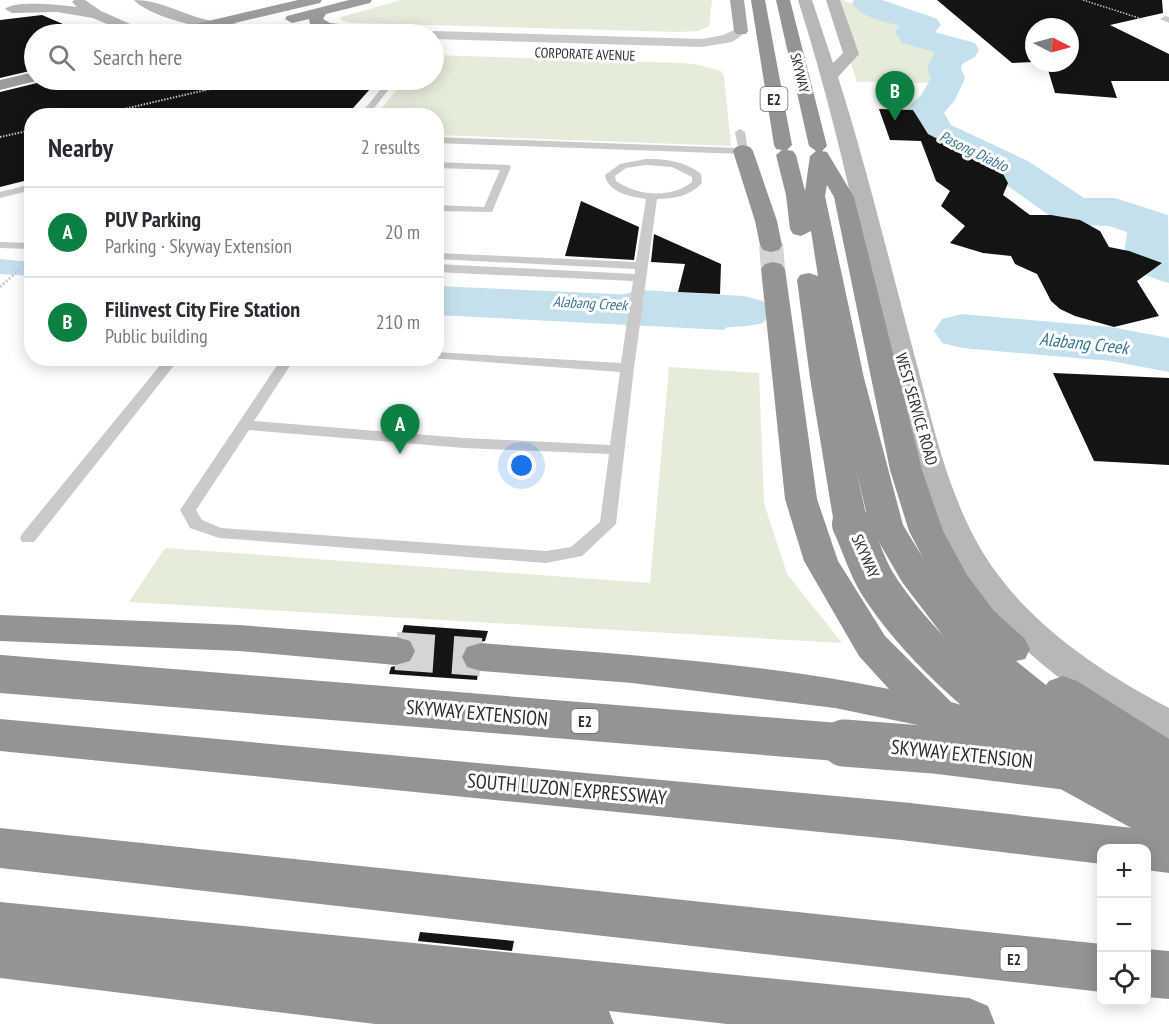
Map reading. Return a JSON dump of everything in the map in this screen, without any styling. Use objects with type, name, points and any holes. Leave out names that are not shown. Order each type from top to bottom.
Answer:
[{"type":"highway","points":[[220,24],[317,6],[365,0]]},
{"type":"highway","name":"SKYWAY","points":[[758,0],[785,150],[806,195],[885,525],[915,574],[960,632],[1018,686],[1097,742],[1169,782]]},
{"type":"highway","name":"SKYWAY","points":[[783,0],[819,151],[806,195],[824,378],[851,524],[877,582],[922,640],[988,705],[1069,767],[1169,822]]},
{"type":"highway","points":[[796,57],[810,44],[806,25],[807,5]]},
{"type":"highway","points":[[263,24],[317,6]]},
{"type":"highway","points":[[317,6],[315,21],[321,24]]},
{"type":"highway","points":[[734,35],[766,53]]},
{"type":"highway","points":[[0,72],[24,67]]},
{"type":"highway","points":[[0,85],[24,79]]},
{"type":"highway","points":[[742,142],[751,183],[769,226],[801,499],[821,561],[872,646],[937,714]]},
{"type":"highway","points":[[819,151],[844,197],[906,470],[926,531],[952,580],[981,620],[1029,666],[1090,710],[1169,760]]},
{"type":"highway","points":[[0,628],[239,638],[396,651]]},
{"type":"highway","points":[[482,657],[632,669],[835,693],[937,714],[1169,782]]},
{"type":"highway","name":"SKYWAY EXTENSION","points":[[0,674],[934,750],[1169,782]]},
{"type":"highway","name":"SOUTH LUZON EXPRESSWAY","points":[[0,735],[901,821],[1097,845]]},
{"type":"highway","name":"E2","points":[[0,848],[1097,968]]},
{"type":"highway","points":[[1151,851],[1169,853]]},
{"type":"highway","points":[[0,924],[969,1024]]},
{"type":"highway","points":[[0,956],[588,1024]]},
{"type":"highway","points":[[1151,973],[1169,975]]},
{"type":"main road","points":[[6,10],[77,0],[96,14],[118,24]]},
{"type":"main road","points":[[141,0],[177,16],[203,24]]},
{"type":"main road","points":[[734,35],[737,0]]},
{"type":"main road","points":[[830,75],[851,54],[833,0]]},
{"type":"main road","name":"WEST SERVICE ROAD","points":[[807,5],[830,75],[914,405],[952,523],[980,575],[1017,620],[1061,659],[1114,696],[1169,727]]},
{"type":"main road","points":[[6,10],[57,8],[96,14]]},
{"type":"street","name":"CORPORATE AVENUE","points":[[444,35],[702,43],[734,35]]},
{"type":"street","name":"CORPORATE AVENUE","points":[[444,49],[696,57],[716,54],[726,48],[734,35]]},
{"type":"lane","points":[[369,108],[384,90]]},
{"type":"lane","points":[[444,140],[742,142]]},
{"type":"lane","points":[[655,162],[682,166],[697,176],[697,183],[688,190],[652,195],[620,188],[611,182],[610,175],[623,166],[655,162]]},
{"type":"lane","points":[[444,165],[506,168],[488,210],[444,208]]},
{"type":"lane","points":[[0,195],[24,189]]},
{"type":"lane","points":[[283,366],[188,510],[196,524],[219,533],[546,557],[576,552],[608,524],[627,368],[652,195]]},
{"type":"lane","points":[[0,236],[24,237]]},
{"type":"lane","points":[[0,244],[24,246]]},
{"type":"lane","points":[[444,257],[641,272]]},
{"type":"lane","points":[[444,268],[641,272]]},
{"type":"lane","points":[[444,357],[627,368]]},
{"type":"lane","points":[[28,538],[168,366]]},
{"type":"lane","points":[[245,425],[464,442],[618,450]]},
{"type":"path","points":[[1083,0],[1136,19]]},
{"type":"path","points":[[128,108],[204,90]]},
{"type":"path","points":[[0,137],[24,132]]},
{"type":"path","points":[[0,286],[24,266]]},
{"type":"green space","points":[[401,0],[712,0],[709,26],[699,31],[679,32],[352,23],[340,20],[341,17]]},
{"type":"green space","points":[[831,0],[842,0],[871,11],[919,23],[906,32],[908,38],[958,50],[938,59],[938,83],[857,82]]},
{"type":"green space","points":[[444,55],[683,63],[721,71],[724,77],[731,146],[444,135],[444,108],[382,108],[397,90],[444,90]]},
{"type":"green space","points":[[669,367],[759,373],[764,503],[787,574],[842,643],[129,602],[165,548],[650,583]]},
{"type":"water","points":[[0,259],[24,261],[24,276],[0,274]]},
{"type":"water","points":[[444,286],[727,299],[737,312],[724,330],[444,315]]},
{"type":"building","points":[[937,0],[1162,0],[1163,13],[1110,25],[1169,54],[1169,81],[1111,81],[1117,98],[1055,93],[1049,72],[1079,72],[1079,18],[1025,18],[1025,62],[1012,63]]},
{"type":"building","points":[[42,15],[63,24],[24,24],[24,72],[0,78],[0,20]]},
{"type":"building","points":[[24,86],[24,90],[369,90],[353,108],[24,108],[24,181],[0,187],[0,92]]},
{"type":"building","points":[[879,109],[913,110],[928,134],[1002,172],[1008,183],[1003,195],[1030,215],[1051,215],[1080,220],[1100,231],[1109,247],[1129,251],[1162,263],[1137,281],[1159,316],[1114,327],[1075,316],[1060,309],[1051,301],[1037,274],[1015,264],[1011,256],[983,253],[950,243],[965,226],[941,206],[950,191],[936,181],[921,141],[890,140]]},
{"type":"building","points":[[581,201],[639,227],[634,260],[565,256]]},
{"type":"building","points":[[654,234],[721,264],[720,294],[678,292],[685,264],[651,262]]},
{"type":"building","points":[[1053,373],[1169,378],[1169,465],[1094,461]]},
{"type":"building","points":[[404,625],[488,631],[485,641],[466,645],[460,656],[465,668],[478,673],[477,680],[389,674],[391,667],[411,663],[417,652],[412,640],[401,636]]},
{"type":"building","points":[[420,932],[514,941],[512,951],[418,941]]},
{"type":"waterway","name":"Pasong Diablo","points":[[866,3],[926,25],[911,32],[913,36],[963,50],[947,59],[944,68],[948,78],[937,100],[924,111],[935,133],[1013,170],[1073,211],[1115,212],[1151,225],[1150,254],[1169,268]]},
{"type":"waterway","name":"Alabang Creek","points":[[640,306],[744,312]]},
{"type":"waterway","name":"Alabang Creek","points":[[962,331],[1111,344],[1169,355]]},
{"type":"tunnel","points":[[771,245],[773,269]]},
{"type":"tunnel","points":[[396,651],[481,657]]},
{"type":"place","name":"Filinvest City Fire Station","points":[[895,121]]},
{"type":"place","name":"PUV Parking","points":[[400,454]]}]
